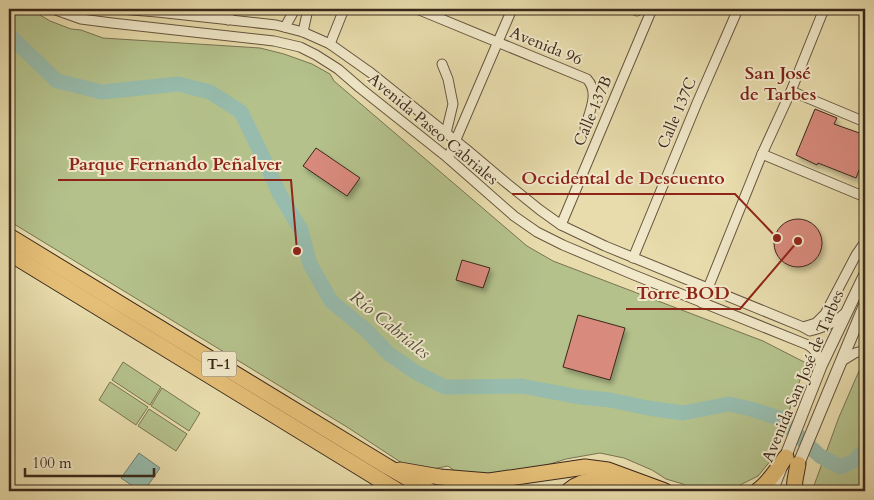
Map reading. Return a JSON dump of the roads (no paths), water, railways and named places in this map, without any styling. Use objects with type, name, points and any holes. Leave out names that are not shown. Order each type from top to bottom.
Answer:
[{"type":"highway","name":"T-1","points":[[9,236],[388,468],[430,491]]},
{"type":"highway","name":"T-1","points":[[9,253],[398,491]]},
{"type":"highway","points":[[757,491],[774,474],[792,461],[795,480],[794,491]]},
{"type":"highway","points":[[388,468],[440,478],[489,481],[585,467],[608,470],[665,491]]},
{"type":"highway","points":[[377,479],[388,491]]},
{"type":"highway","points":[[568,491],[582,482],[596,480],[617,484],[637,491]]},
{"type":"street","name":"Avenida Paseo Cabriales","points":[[53,9],[81,18],[149,28],[265,40],[300,47],[338,68],[360,88],[448,158],[514,216],[537,232],[563,245],[808,345],[816,350],[821,366]]},
{"type":"street","name":"Avenida Paseo Cabriales","points":[[120,9],[157,10],[285,27],[303,32],[330,44],[371,73],[561,225],[633,258],[810,330],[833,324],[846,312]]},
{"type":"street","points":[[228,20],[230,9]]},
{"type":"street","points":[[285,27],[295,9]]},
{"type":"street","points":[[303,32],[308,9]]},
{"type":"street","points":[[330,44],[344,9]]},
{"type":"street","name":"Avenida 96","points":[[418,9],[587,79],[592,84],[594,91],[585,128]]},
{"type":"street","points":[[448,158],[512,9]]},
{"type":"street","name":"Calle 137B","points":[[561,225],[652,9]]},
{"type":"street","name":"Calle 137C","points":[[633,258],[738,9]]},
{"type":"street","points":[[702,302],[762,154],[792,91],[824,9]]},
{"type":"street","points":[[442,64],[448,79],[453,104],[446,133]]},
{"type":"street","points":[[792,91],[865,122]]},
{"type":"street","points":[[762,154],[865,197]]},
{"type":"street","points":[[803,327],[816,323],[825,314],[856,255],[865,242]]},
{"type":"street","name":"Avenida San José de Tarbes","points":[[787,491],[792,461],[813,387],[821,366],[865,274]]},
{"type":"street","name":"Avenida San José de Tarbes","points":[[772,491],[792,461],[831,385],[865,304]]},
{"type":"street","points":[[842,361],[855,353],[865,350]]},
{"type":"waterway","name":"Río Cabriales","points":[[9,35],[57,81],[102,92],[178,84],[210,92],[241,112],[279,193],[301,230],[310,264],[331,301],[367,331],[389,354],[417,373],[445,387],[521,386],[683,413],[729,404],[779,418],[820,456],[841,467],[854,461],[865,450]]},
{"type":"place","name":"Occidental de Descuento","points":[[777,238]]},
{"type":"place","name":"Torre BOD","points":[[798,241]]},
{"type":"place","name":"Parque Fernando Peñalver","points":[[297,251]]},
{"type":"district","name":"San José de Tarbes","points":[[778,83]]}]
